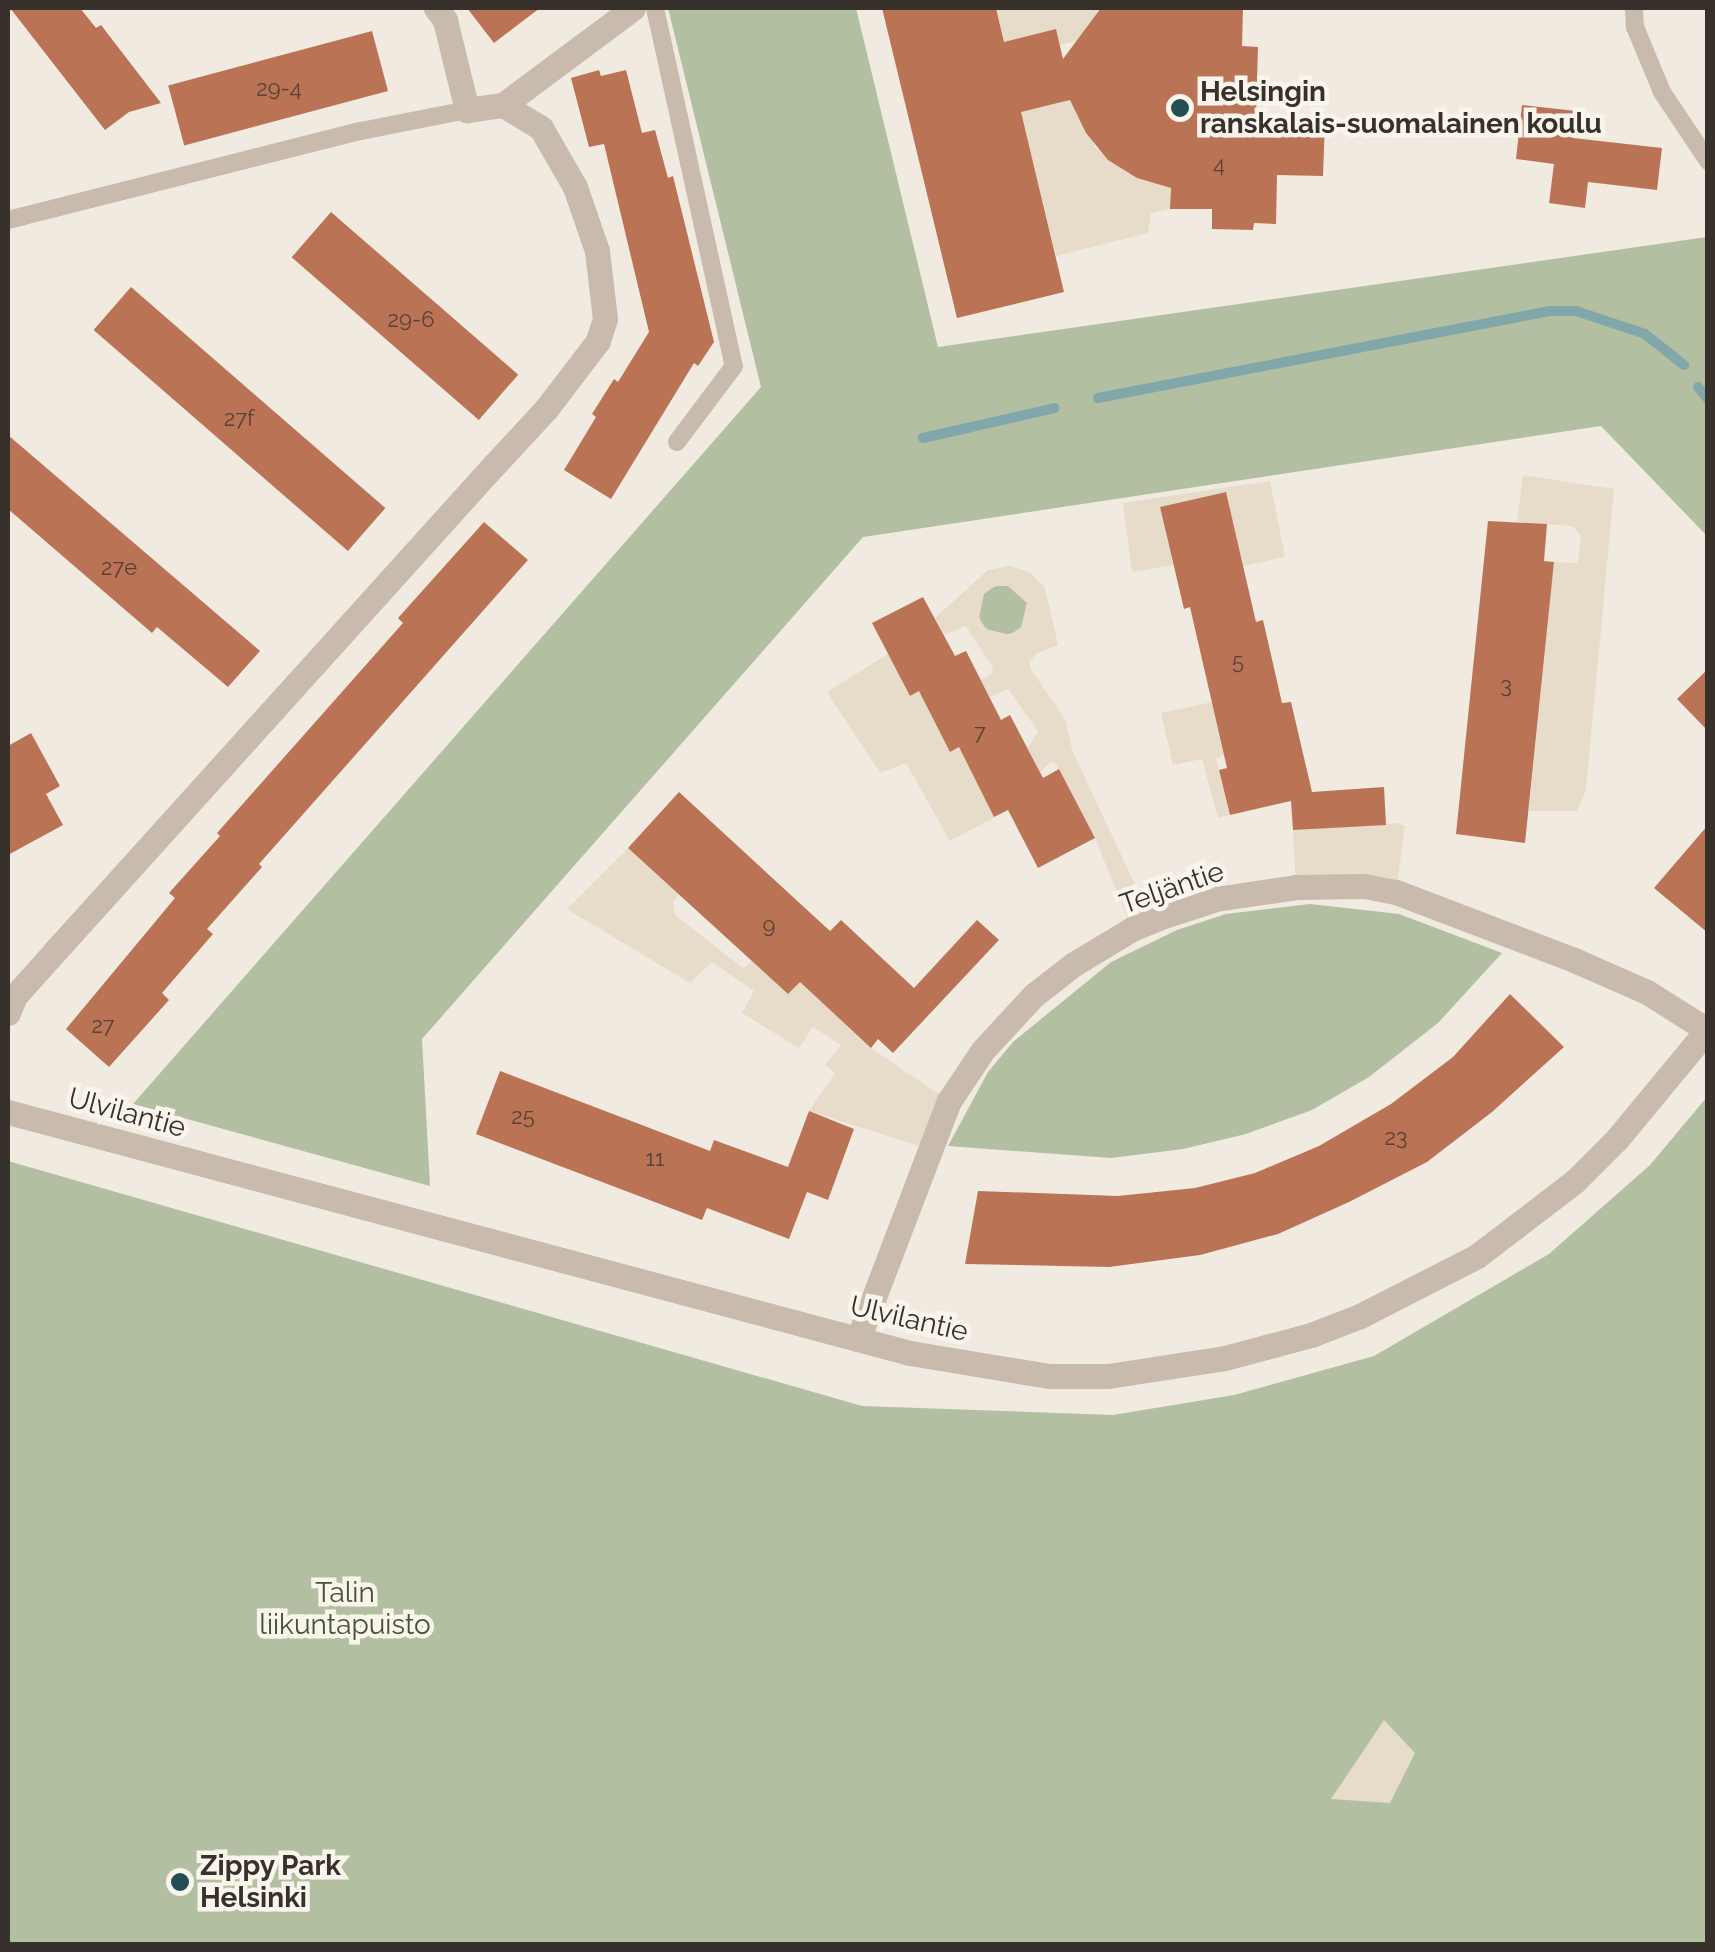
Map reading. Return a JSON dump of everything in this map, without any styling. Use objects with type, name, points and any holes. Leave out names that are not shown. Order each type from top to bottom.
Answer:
[{"type":"street","points":[[436,8],[445,20],[467,110],[503,105],[633,8]]},
{"type":"street","points":[[8,1013],[15,996],[546,409],[598,341],[605,319],[598,251],[575,187],[541,128],[503,105]]},
{"type":"street","name":"Teljäntie","points":[[858,1339],[948,1101],[983,1050],[1034,995],[1074,964],[1132,930],[1167,916],[1216,899],[1296,887],[1364,886],[1396,892],[1629,984],[1707,1029]]},
{"type":"street","name":"Ulvilantie","points":[[8,1112],[858,1339],[1049,1376],[1108,1376],[1225,1358],[1312,1335],[1437,1279],[1522,1226],[1618,1139],[1707,1029]]},
{"type":"lane","points":[[654,8],[734,366],[678,442]]},
{"type":"lane","points":[[1634,10],[1635,27],[1662,92],[1708,161]]},
{"type":"lane","points":[[8,220],[360,132],[467,110]]},
{"type":"green space","points":[[668,8],[856,8],[938,347],[1707,237],[1707,536],[1601,426],[863,537],[422,1039],[430,1186],[133,1104],[761,387]]},
{"type":"green space","points":[[1003,585],[1020,593],[1028,610],[1020,627],[1003,635],[986,627],[978,610],[986,593]]},
{"type":"green space","points":[[1310,904],[1399,914],[1502,953],[1438,1023],[1369,1077],[1312,1110],[1246,1134],[1183,1149],[1111,1158],[948,1146],[988,1072],[1013,1042],[1111,962],[1177,930],[1226,914]]},
{"type":"green space","name":"Talin liikuntapuisto","points":[[1707,1097],[1707,1944],[8,1944],[8,1161],[862,1406],[1113,1415],[1234,1395],[1374,1356],[1549,1254],[1650,1165]]},
{"type":"shaded area","points":[[996,8],[1102,8],[1080,40],[1008,57]]},
{"type":"shaded area","points":[[1064,86],[1096,148],[1137,178],[1171,185],[1170,209],[1151,213],[1148,233],[1056,256],[1017,98],[1051,105],[1066,101]]},
{"type":"shaded area","points":[[1523,475],[1614,489],[1586,790],[1577,811],[1529,811],[1554,562],[1578,563],[1581,536],[1573,526],[1517,522]]},
{"type":"shaded area","points":[[1270,481],[1285,557],[1243,566],[1225,492],[1160,507],[1173,565],[1132,572],[1123,503]]},
{"type":"shaded area","points":[[1009,566],[1030,572],[1045,588],[1058,645],[1037,653],[1030,668],[1066,721],[1072,750],[1152,921],[1132,929],[1095,838],[1057,765],[1051,761],[1040,772],[1028,748],[1038,731],[1008,689],[990,697],[981,680],[993,673],[992,666],[966,626],[944,635],[935,618],[988,570]],"holes":[[[995,586],[1008,586],[1027,603],[1021,627],[1010,635],[986,629],[979,618],[984,594]]]},
{"type":"shaded area","points":[[888,654],[910,696],[919,691],[959,747],[995,817],[950,841],[906,763],[880,773],[827,692]]},
{"type":"shaded area","points":[[1212,702],[1224,755],[1216,759],[1230,815],[1218,818],[1202,759],[1173,765],[1161,713]]},
{"type":"shaded area","points":[[1397,823],[1405,826],[1396,892],[1296,887],[1293,830]]},
{"type":"shaded area","points":[[628,848],[679,894],[673,902],[675,915],[743,968],[752,961],[788,994],[800,982],[871,1048],[949,1101],[928,1149],[809,1111],[835,1073],[825,1065],[841,1045],[813,1027],[799,1048],[742,1013],[754,991],[712,962],[690,983],[567,909]]},
{"type":"shaded area","points":[[1384,1720],[1415,1753],[1390,1803],[1331,1799]]},
{"type":"building","points":[[10,8],[80,8],[96,28],[101,25],[161,103],[129,112],[105,130]]},
{"type":"building","points":[[467,8],[540,8],[494,43]]},
{"type":"building","points":[[882,8],[996,8],[1004,42],[1056,29],[1063,59],[1101,8],[1243,8],[1242,46],[1258,47],[1256,118],[1325,120],[1323,176],[1277,175],[1276,224],[1254,223],[1253,230],[1212,229],[1212,209],[1170,209],[1171,188],[1137,178],[1108,160],[1086,133],[1070,100],[1021,112],[1064,292],[957,318]]},
{"type":"building","points":[[372,31],[388,91],[184,145],[168,86]]},
{"type":"building","points":[[599,70],[601,76],[626,70],[642,133],[655,130],[668,178],[673,176],[714,342],[698,366],[694,363],[611,499],[564,470],[596,417],[592,414],[614,379],[618,382],[649,332],[604,144],[589,147],[571,78]]},
{"type":"building","points":[[1522,105],[1576,111],[1573,138],[1662,148],[1657,190],[1588,182],[1585,208],[1549,203],[1554,164],[1516,159]]},
{"type":"building","points":[[331,212],[518,375],[479,420],[292,257]]},
{"type":"building","points":[[131,287],[385,508],[348,551],[94,330]]},
{"type":"building","points":[[8,435],[260,651],[228,687],[157,627],[152,633],[8,509]]},
{"type":"building","points":[[1226,492],[1256,622],[1263,620],[1282,703],[1291,702],[1312,792],[1384,787],[1386,825],[1293,830],[1291,801],[1230,815],[1219,770],[1227,768],[1190,607],[1184,609],[1160,507]]},
{"type":"building","points":[[1488,521],[1547,524],[1544,561],[1554,562],[1525,843],[1456,834]]},
{"type":"building","points":[[484,522],[528,560],[259,864],[262,867],[207,929],[213,934],[162,993],[169,1000],[109,1067],[66,1029],[175,898],[169,893],[220,836],[217,833],[403,623],[398,618]]},
{"type":"building","points":[[923,597],[955,656],[966,651],[1001,720],[1010,715],[1043,778],[1059,769],[1095,838],[1038,868],[1008,810],[994,817],[959,747],[950,752],[919,691],[910,696],[872,623]]},
{"type":"building","points":[[1708,669],[1708,731],[1677,699]]},
{"type":"building","points":[[31,733],[60,786],[46,794],[63,825],[8,855],[8,746]]},
{"type":"building","points":[[679,792],[830,931],[841,920],[914,988],[977,920],[999,940],[893,1053],[878,1039],[871,1048],[800,982],[788,994],[628,848]]},
{"type":"building","points":[[1708,825],[1708,933],[1654,888]]},
{"type":"building","points":[[1510,994],[1564,1047],[1492,1112],[1427,1162],[1349,1202],[1278,1234],[1200,1255],[1109,1267],[965,1264],[978,1191],[1118,1196],[1195,1188],[1255,1173],[1319,1146],[1391,1104],[1453,1057]]},
{"type":"building","points":[[500,1071],[710,1151],[714,1140],[788,1167],[809,1111],[854,1129],[828,1200],[807,1192],[789,1239],[707,1208],[702,1220],[476,1134]]},
{"type":"waterway","points":[[1098,398],[1550,311],[1576,311],[1645,334],[1684,365]]},
{"type":"waterway","points":[[1698,387],[1708,399]]},
{"type":"waterway","points":[[923,438],[1055,408]]},
{"type":"place","name":"Helsingin ranskalais-suomalainen koulu","points":[[1180,108]]},
{"type":"place","name":"Zippy Park Helsinki","points":[[180,1882]]}]
